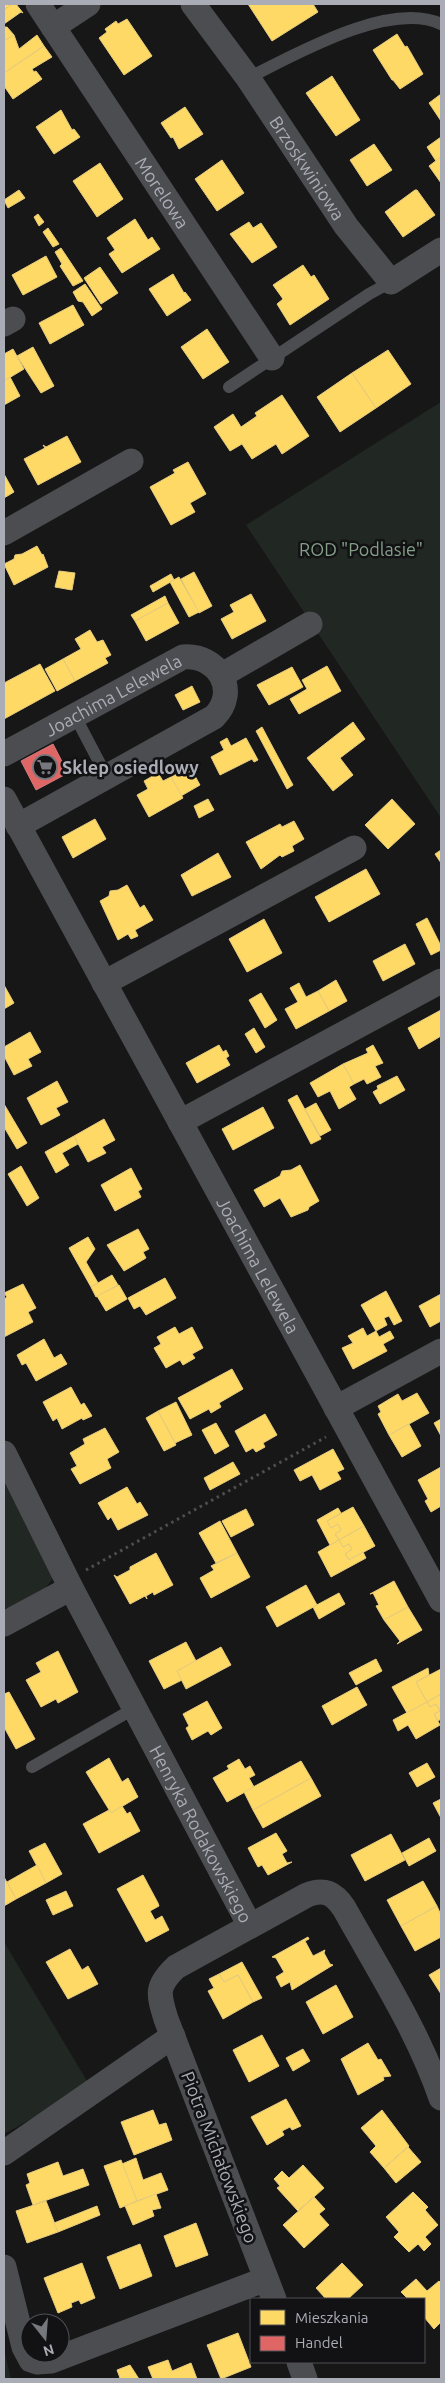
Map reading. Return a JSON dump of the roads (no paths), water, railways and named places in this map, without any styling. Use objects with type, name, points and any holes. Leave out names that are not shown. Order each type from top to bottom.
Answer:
[{"type":"street","name":"Morelowa","points":[[38,4],[272,358]]},
{"type":"street","points":[[54,27],[88,4]]},
{"type":"street","name":"Brzoskwiniowa","points":[[193,4],[248,78],[346,226],[391,282]]},
{"type":"street","points":[[391,282],[441,250]]},
{"type":"street","points":[[4,533],[131,461]]},
{"type":"street","points":[[18,826],[214,718],[225,700],[226,688],[222,675],[310,624]]},
{"type":"street","name":"Joachima Lelewela","points":[[4,754],[183,657],[203,659],[214,665],[222,675]]},
{"type":"street","name":"Joachima Lelewela","points":[[4,799],[441,1600]]},
{"type":"street","points":[[104,983],[354,848]]},
{"type":"street","points":[[180,1122],[441,981]]},
{"type":"street","points":[[341,1417],[441,1351]]},
{"type":"street","name":"Henryka Rodakowskiego","points":[[4,1453],[69,1584],[250,1926],[315,1892],[328,1892],[334,1896],[344,1908],[404,2015],[428,2064],[441,2098]]},
{"type":"street","points":[[4,1624],[69,1584]]},
{"type":"street","name":"Piotra Michałowskiego","points":[[4,2267],[24,2347],[31,2360],[37,2362],[51,2361],[270,2289],[173,2036],[159,1992],[163,1979],[176,1967],[250,1926]]},
{"type":"street","points":[[4,2153],[173,2036]]},
{"type":"street","points":[[299,2363],[305,2379]]},
{"type":"lane","points":[[248,78],[339,32],[386,14],[410,13],[431,17],[441,24]]},
{"type":"lane","points":[[229,387],[391,282]]},
{"type":"lane","points":[[75,716],[107,777]]},
{"type":"lane","points":[[32,1767],[135,1708]]},
{"type":"place","name":"Sklep osiedlowy","points":[[45,767]]},
{"type":"park label","name":"ROD \"Podlasie\"","points":[[361,549]]}]
